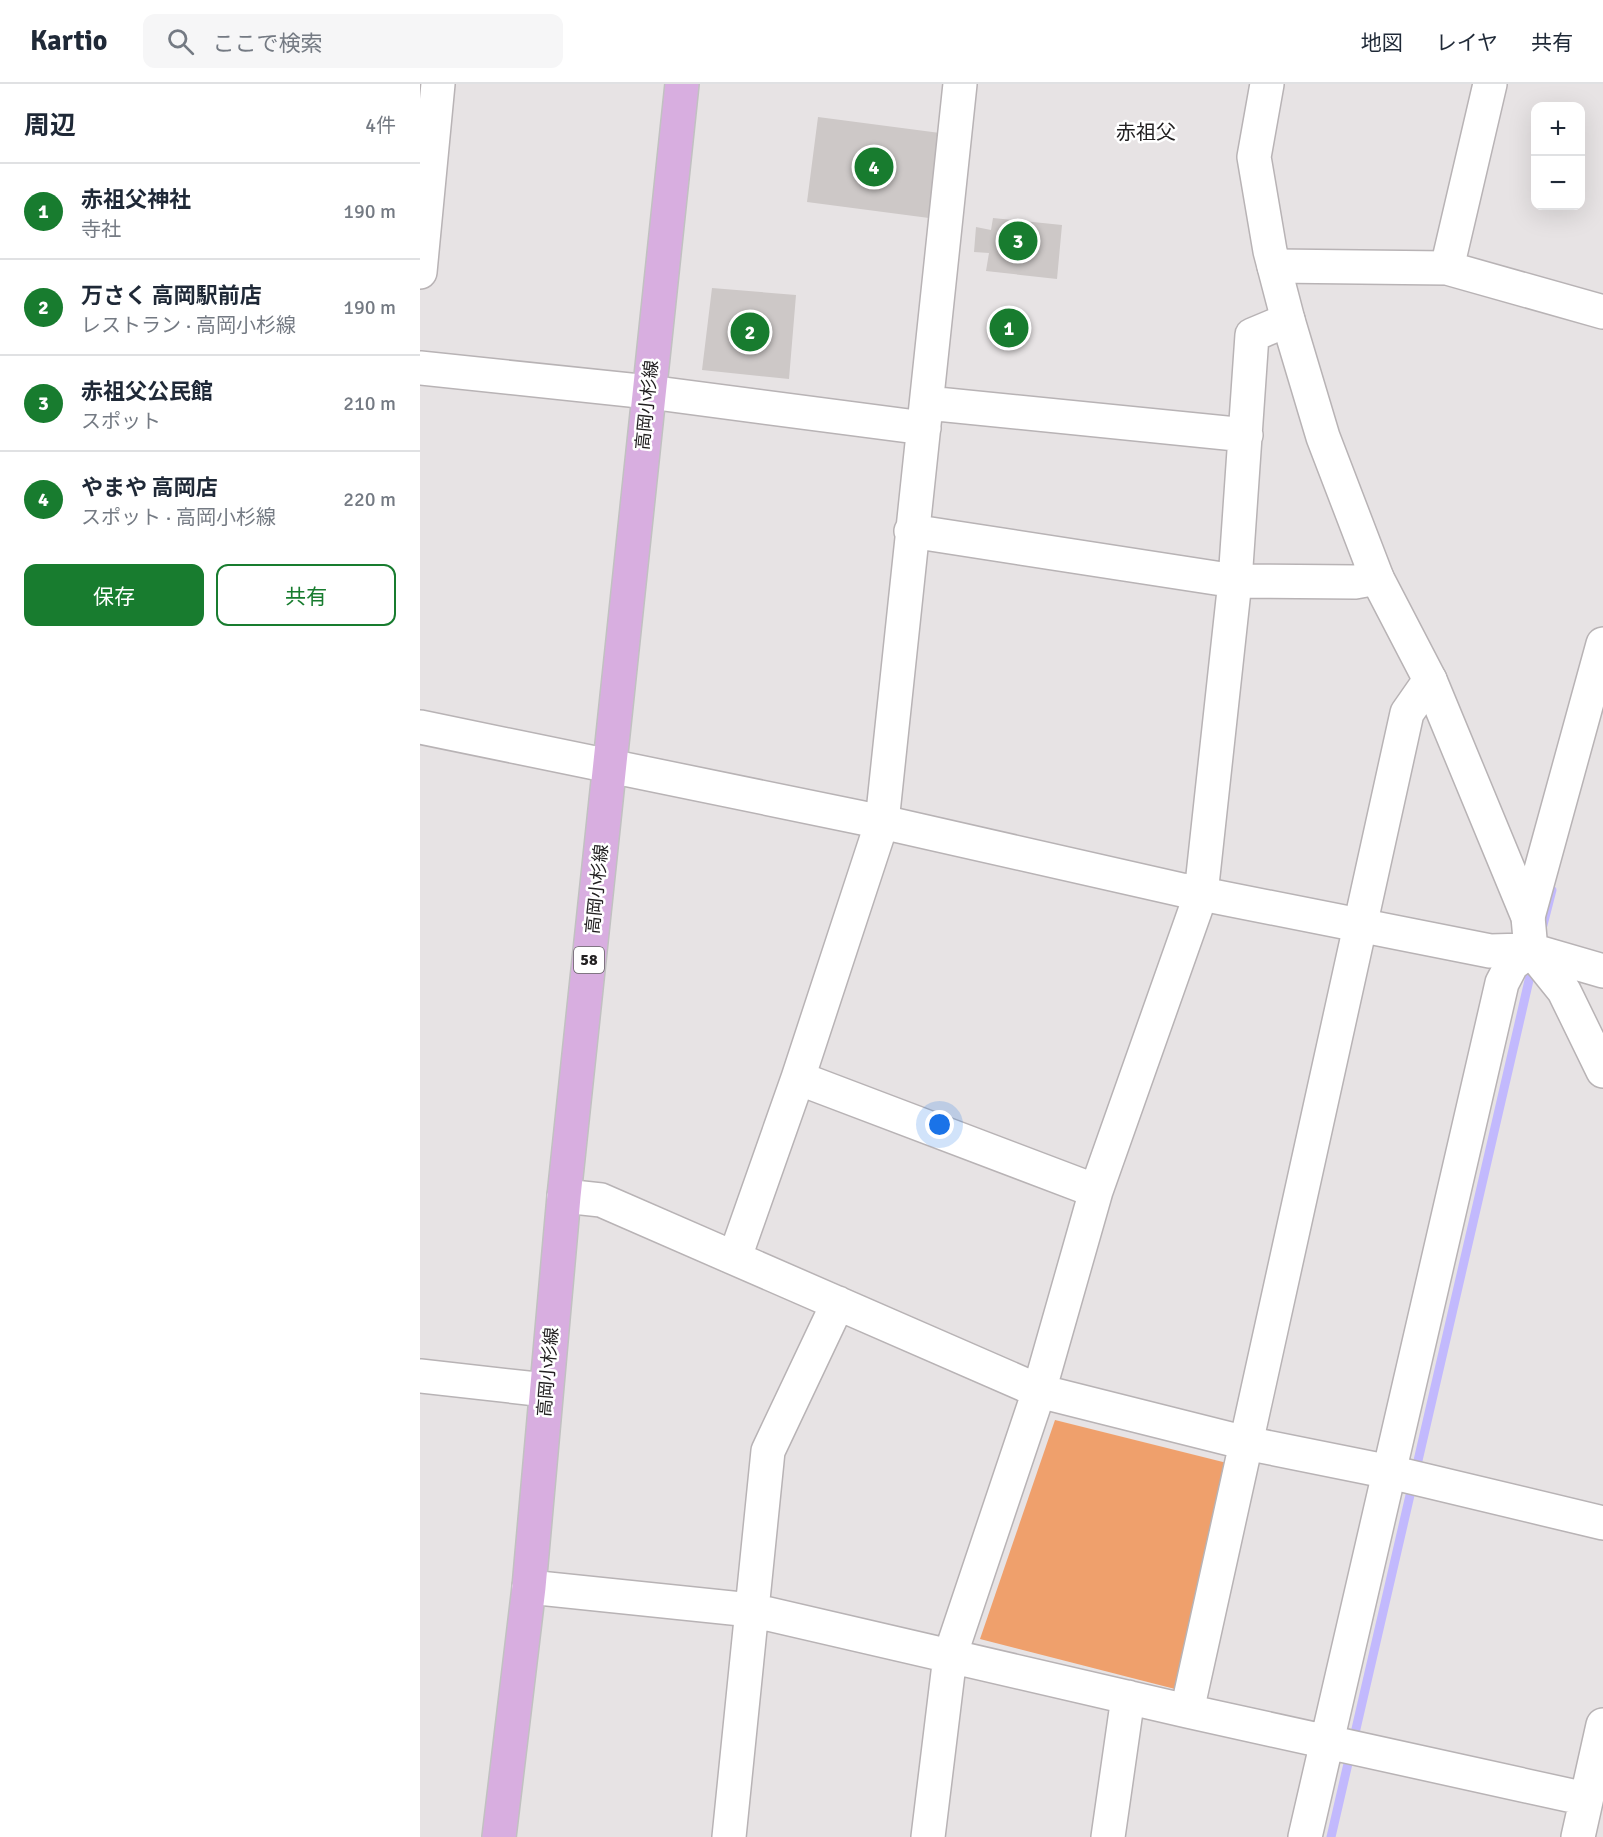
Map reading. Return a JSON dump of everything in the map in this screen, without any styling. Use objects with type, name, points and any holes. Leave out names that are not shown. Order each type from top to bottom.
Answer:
[{"type":"main road","name":"高岡小杉線","points":[[499,1837],[529,1587],[564,1196],[682,84]]},
{"type":"street","points":[[420,272],[438,84]]},
{"type":"street","points":[[735,1257],[798,1078],[882,822],[910,531],[925,415],[960,84]]},
{"type":"street","points":[[1267,84],[1254,157],[1274,266],[1323,437],[1377,578],[1430,680],[1528,917],[1542,958],[1564,991],[1603,1071]]},
{"type":"street","points":[[1447,268],[1490,84]]},
{"type":"street","points":[[1274,266],[1447,268],[1603,312]]},
{"type":"street","points":[[928,1837],[950,1656],[1039,1391],[1096,1191],[1201,894],[1235,581],[1252,335],[1288,320]]},
{"type":"street","points":[[420,369],[649,392],[925,415],[1246,435]]},
{"type":"street","points":[[910,531],[1235,581],[1355,582],[1377,578]]},
{"type":"street","points":[[1528,917],[1603,644]]},
{"type":"street","points":[[1186,1711],[1407,713],[1430,680]]},
{"type":"street","points":[[420,727],[882,822],[1201,894],[1490,951],[1603,970]]},
{"type":"street","points":[[1305,1837],[1392,1473],[1502,983],[1512,964],[1542,958]]},
{"type":"street","points":[[798,1078],[1096,1191]]},
{"type":"street","points":[[564,1196],[601,1200],[1039,1391],[1246,1443],[1392,1473],[1603,1523]]},
{"type":"street","points":[[729,1837],[768,1451],[838,1303]]},
{"type":"street","points":[[420,1376],[546,1390]]},
{"type":"street","points":[[529,1587],[751,1610],[1186,1711],[1586,1799]]},
{"type":"street","points":[[1108,1837],[1128,1697]]},
{"type":"street","points":[[1578,1837],[1603,1725]]},
{"type":"shaded area","points":[[1055,1420],[1227,1463],[1175,1689],[980,1639]]},
{"type":"building","points":[[818,117],[940,133],[929,218],[807,202]]},
{"type":"building","points":[[993,218],[1062,225],[1057,279],[986,271],[989,253],[974,252],[976,227],[991,230]]},
{"type":"building","points":[[712,288],[796,295],[789,379],[702,370]]},
{"type":"building","points":[[996,313],[1025,315],[1022,344],[993,341]]},
{"type":"waterway","points":[[1542,929],[1552,890]]},
{"type":"waterway","points":[[1331,1837],[1533,963]]},
{"type":"place","name":"やまや 高岡店","points":[[874,167]]},
{"type":"place","name":"赤祖父公民館","points":[[1018,241]]},
{"type":"place","name":"赤祖父神社","points":[[1009,328]]},
{"type":"place","name":"万さく 高岡駅前店","points":[[750,332]]},
{"type":"district","name":"赤祖父","points":[[1146,132]]}]
